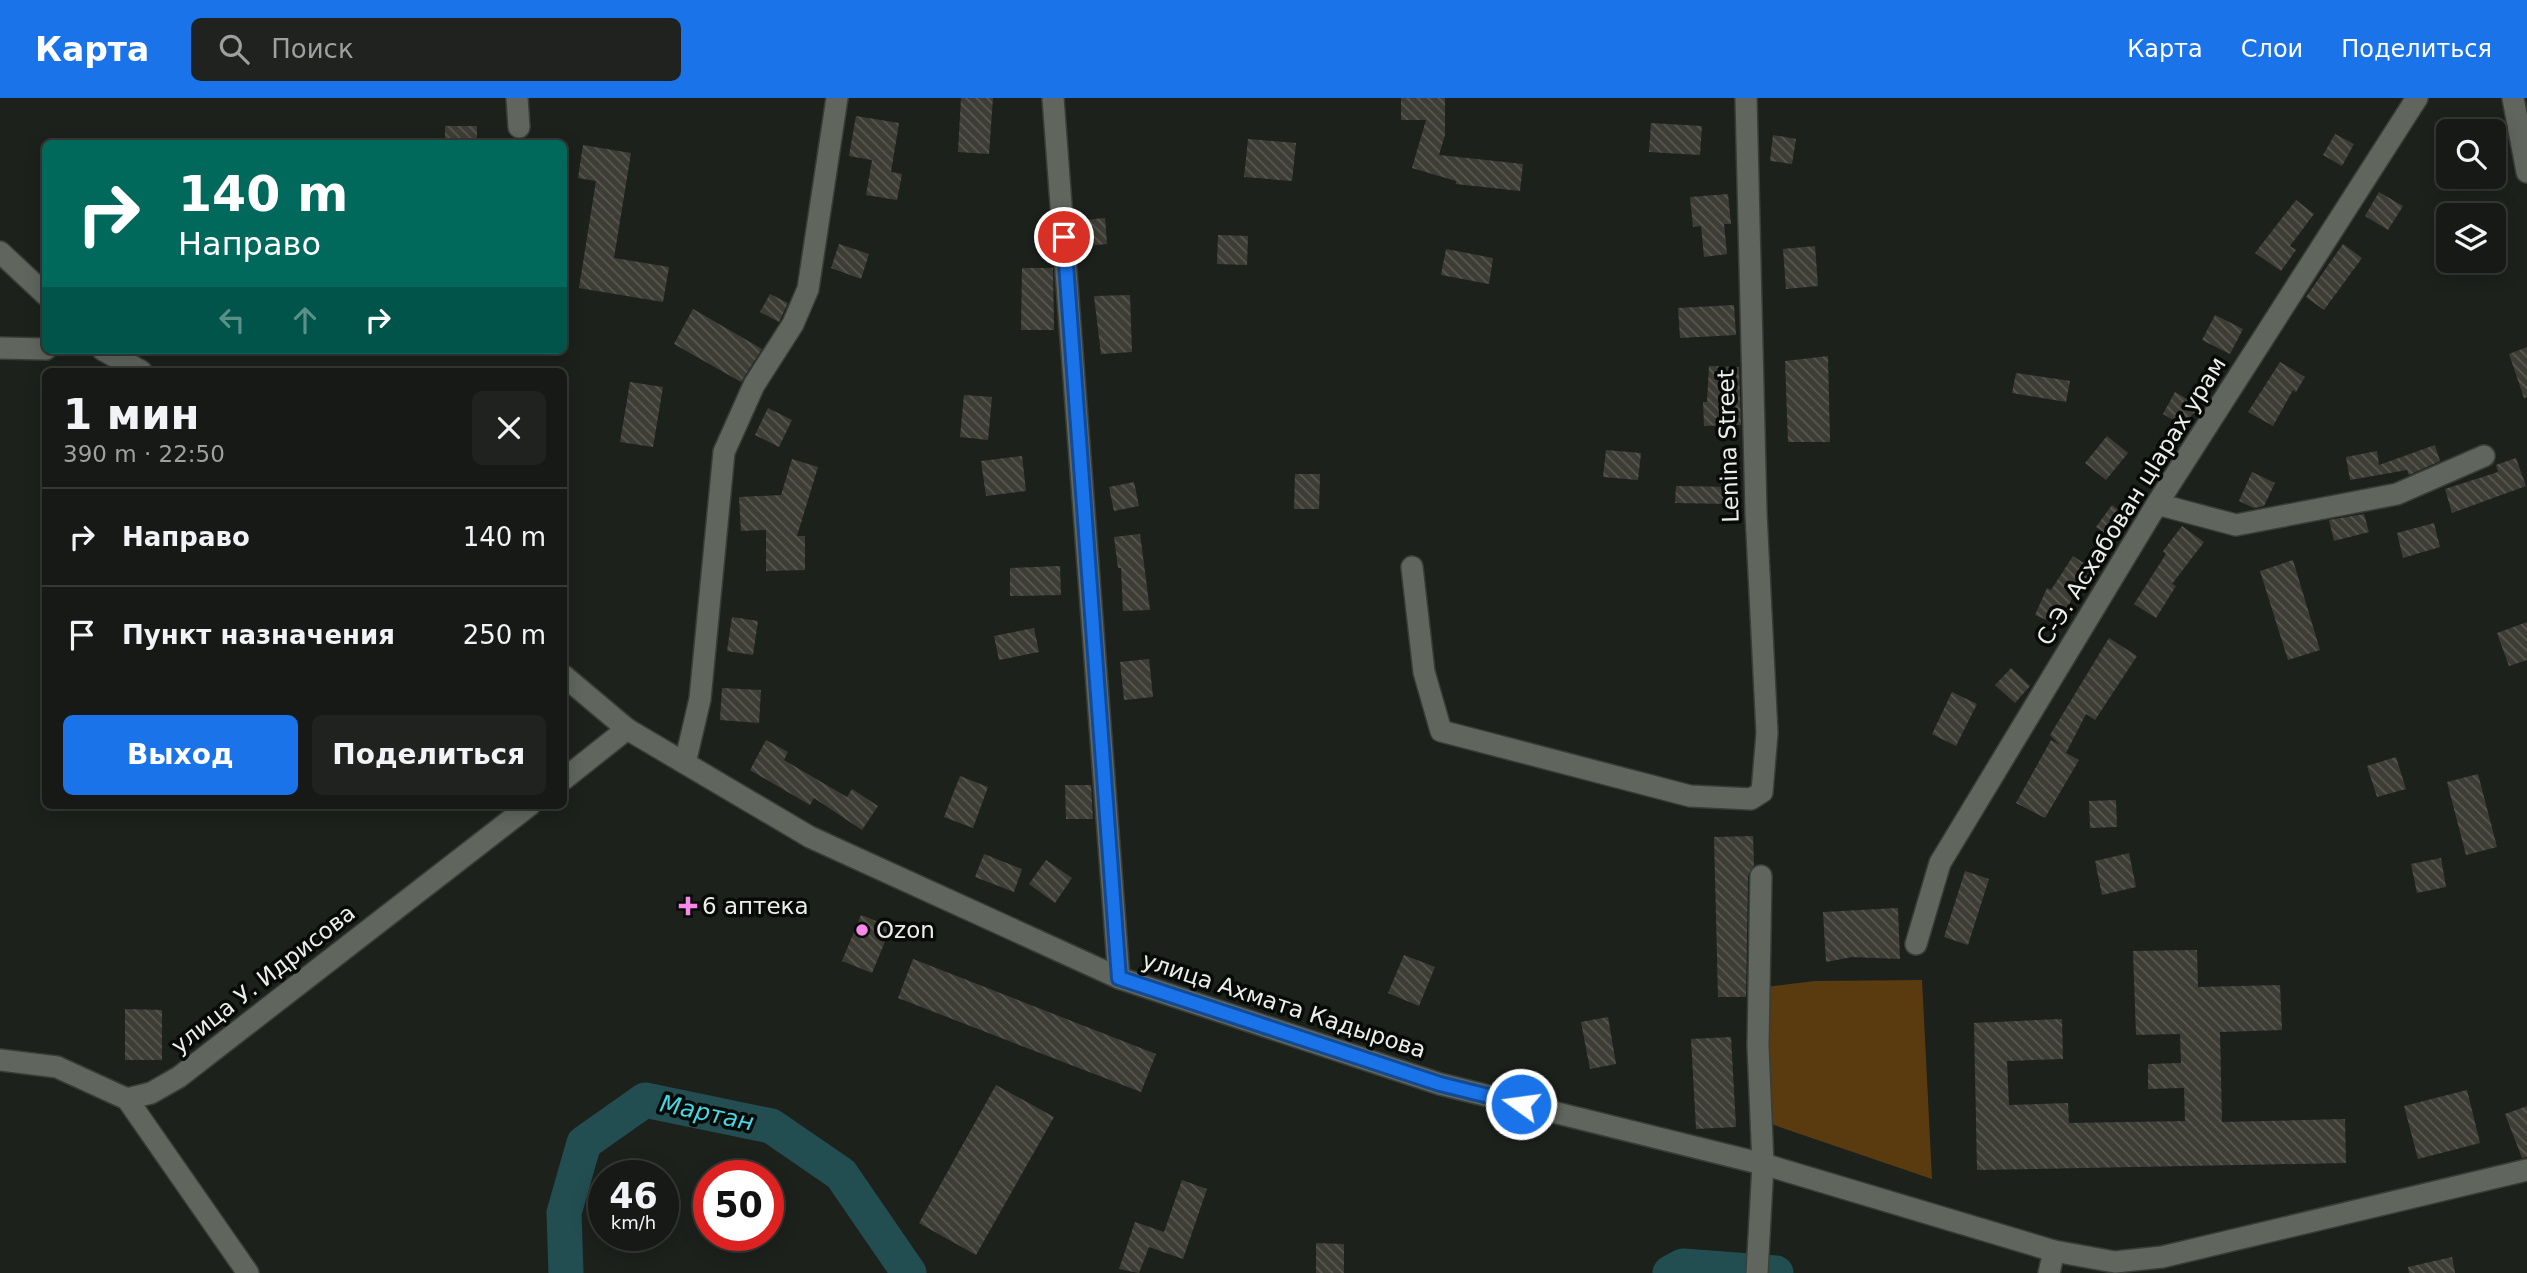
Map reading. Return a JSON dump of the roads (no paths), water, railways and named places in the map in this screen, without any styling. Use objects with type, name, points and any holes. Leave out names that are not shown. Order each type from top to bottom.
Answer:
[{"type":"street","points":[[517,98],[519,127]]},
{"type":"street","points":[[685,763],[700,699],[724,452],[754,386],[793,324],[808,289],[837,98]]},
{"type":"street","points":[[1053,98],[1119,978]]},
{"type":"street","name":"Lenina Street","points":[[1412,567],[1424,672],[1441,731],[1690,796],[1751,799],[1762,792],[1767,733],[1756,513],[1746,98]]},
{"type":"street","name":"С-Э. Асхабован цIарах урам","points":[[1916,944],[1940,863],[2157,504],[2417,98]]},
{"type":"street","points":[[2514,98],[2527,172]]},
{"type":"street","points":[[0,251],[42,291]]},
{"type":"street","points":[[0,348],[42,349]]},
{"type":"street","points":[[109,354],[135,368]]},
{"type":"street","points":[[2157,504],[2236,525],[2397,494],[2484,457]]},
{"type":"street","name":"улица Ахмата Кадырова","points":[[567,679],[627,729],[810,837],[1119,978],[1440,1084],[1763,1164],[2054,1251],[2115,1262],[2162,1257],[2527,1170]]},
{"type":"street","points":[[567,777],[627,729]]},
{"type":"street","name":"улица У. Идрисова","points":[[127,1099],[151,1093],[179,1077],[525,809]]},
{"type":"street","points":[[1757,1273],[1763,1164],[1758,1046],[1761,876]]},
{"type":"street","points":[[0,1060],[57,1067],[127,1099],[248,1273]]},
{"type":"street","points":[[2049,1273],[2054,1251]]},
{"type":"waterway","name":"Мартан","points":[[566,1273],[564,1213],[584,1143],[645,1100],[771,1126],[841,1174],[909,1273]]},
{"type":"waterway","name":"Мартан","points":[[1670,1273],[1683,1266],[1776,1273]]},
{"type":"place","name":"6 аптека","points":[[688,906]]},
{"type":"place","name":"Ozon","points":[[862,930]]}]
